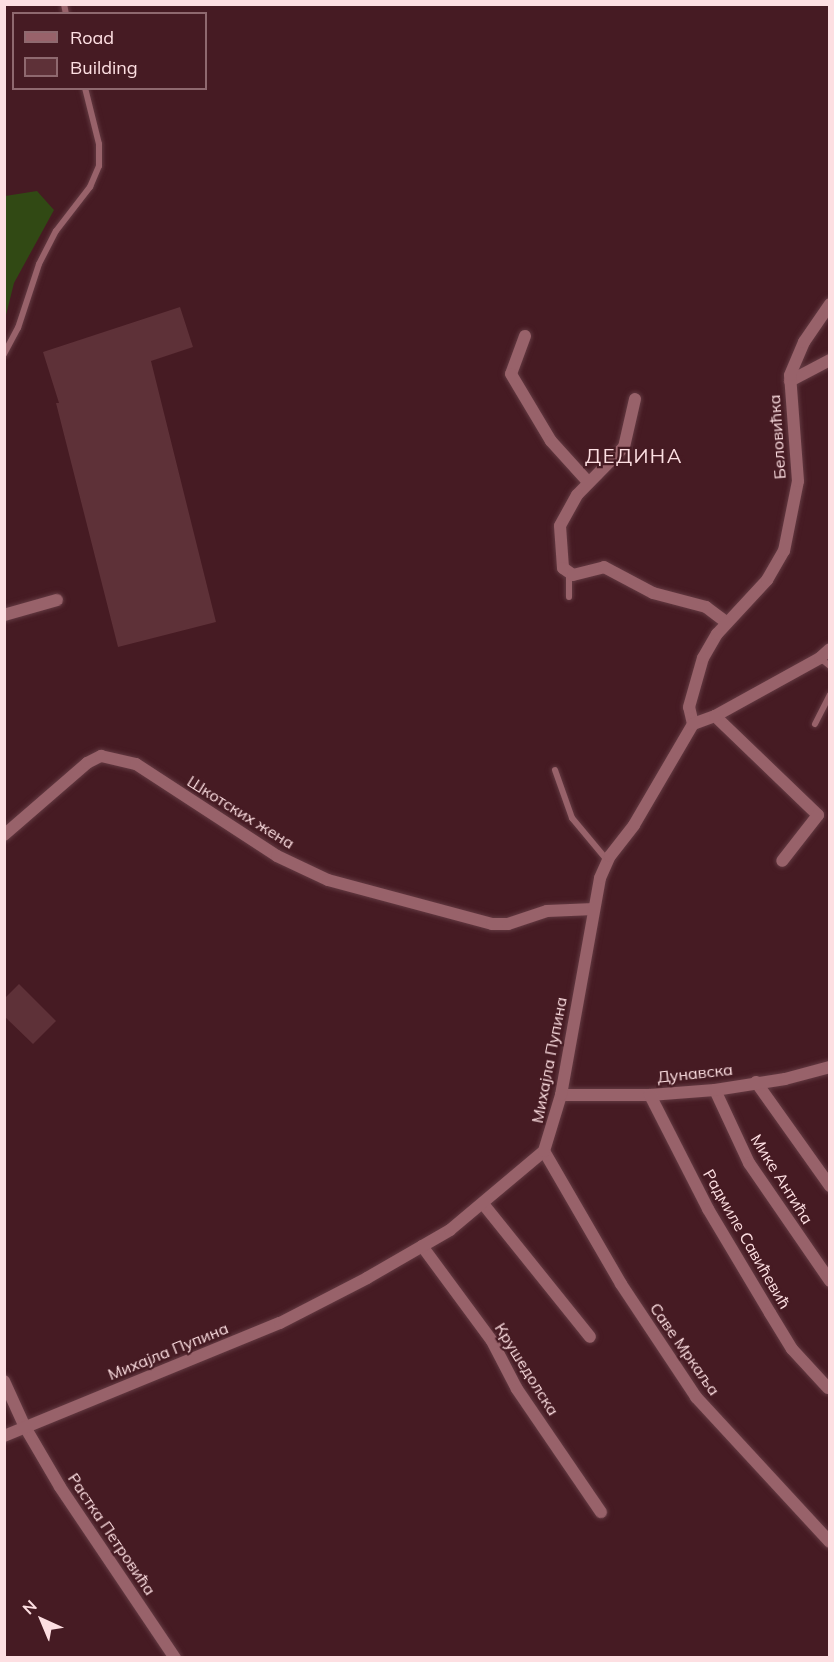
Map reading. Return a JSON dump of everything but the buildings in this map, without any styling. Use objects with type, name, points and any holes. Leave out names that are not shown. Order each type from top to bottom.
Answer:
[{"type":"street","name":"Беловићка","points":[[693,724],[688,707],[703,657],[727,623],[767,580],[784,551],[798,481],[790,381],[804,342],[830,304]]},
{"type":"street","points":[[525,336],[511,374],[551,441],[588,482]]},
{"type":"street","points":[[790,381],[830,360]]},
{"type":"street","points":[[635,399],[624,447],[588,482],[560,526],[562,564],[569,574],[604,567],[653,593],[706,607],[727,623]]},
{"type":"street","points":[[4,615],[57,600]]},
{"type":"street","points":[[693,724],[716,716],[826,658]]},
{"type":"street","points":[[716,716],[818,815],[782,861]]},
{"type":"street","name":"Михајла Пупина","points":[[4,1436],[280,1323],[422,1246],[484,1205],[544,1151],[561,1095],[594,909],[608,860],[634,825],[693,724]]},
{"type":"street","name":"Шкотских жена","points":[[4,835],[87,763],[101,756],[136,764],[277,856],[328,880],[492,924],[508,924],[547,911],[594,909]]},
{"type":"street","name":"Дунавска","points":[[561,1095],[650,1095],[715,1090],[785,1079],[830,1066]]},
{"type":"street","points":[[756,1082],[830,1186]]},
{"type":"street","name":"Мике Антића","points":[[715,1090],[748,1163],[830,1281]]},
{"type":"street","name":"Радмиле Савићевић","points":[[650,1095],[708,1209],[770,1313],[792,1348],[829,1389]]},
{"type":"street","name":"Саве Мркаља","points":[[544,1151],[621,1284],[696,1398],[830,1542]]},
{"type":"street","points":[[484,1205],[590,1337]]},
{"type":"street","name":"Крушедолска","points":[[422,1246],[492,1341],[511,1380],[601,1512]]},
{"type":"street","name":"Растка Петровића","points":[[4,1381],[25,1427],[175,1658]]},
{"type":"lane","points":[[4,354],[18,328],[39,264],[57,231],[90,187],[99,166],[99,144],[86,90]]},
{"type":"lane","points":[[569,574],[569,597]]},
{"type":"lane","points":[[815,724],[830,695]]},
{"type":"lane","points":[[555,770],[572,818],[608,860]]},
{"type":"green space","points":[[37,191],[54,210],[14,283],[5,319],[5,196]]},
{"type":"district","name":"ДЕДИНА","points":[[634,455]]}]
